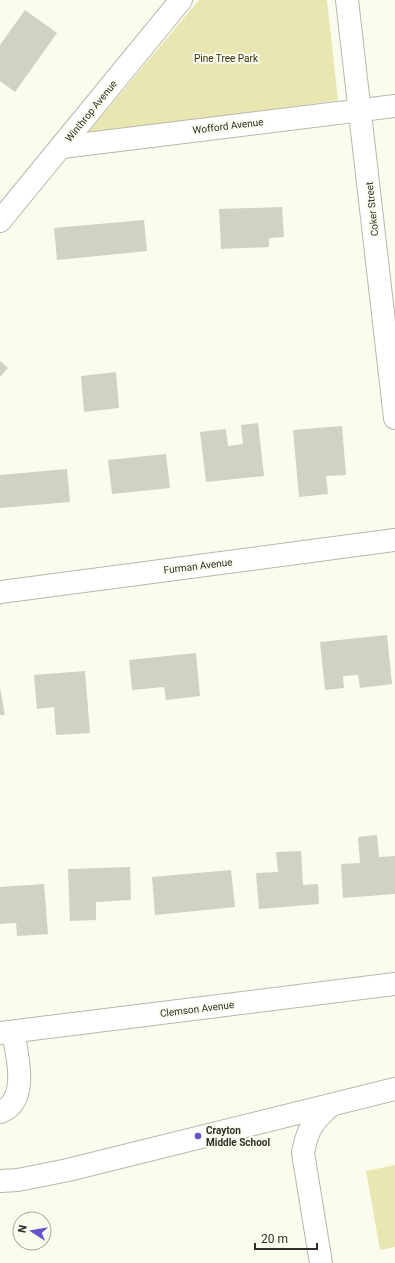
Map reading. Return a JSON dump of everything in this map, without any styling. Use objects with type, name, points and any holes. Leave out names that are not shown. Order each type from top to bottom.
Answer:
[{"type":"street","name":"Winthrop Avenue","points":[[0,221],[181,0]]},
{"type":"street","name":"Coker Street","points":[[347,0],[361,110],[395,418]]},
{"type":"street","name":"Wofford Avenue","points":[[62,147],[395,106]]},
{"type":"street","name":"Furman Avenue","points":[[0,592],[395,540]]},
{"type":"street","name":"Clemson Avenue","points":[[7,1032],[395,984]]},
{"type":"street","points":[[0,1112],[4,1111],[15,1099],[20,1078],[7,1032]]},
{"type":"street","points":[[0,1181],[18,1180],[68,1170],[395,1089]]},
{"type":"street","points":[[321,1263],[303,1153],[306,1135],[316,1118],[330,1106]]},
{"type":"green space","name":"Pine Tree Park","points":[[199,0],[327,0],[338,100],[84,137]]},
{"type":"green space","points":[[395,1165],[395,1247],[380,1250],[366,1171]]},
{"type":"building","points":[[25,10],[57,33],[15,92],[0,81],[0,45]]},
{"type":"building","points":[[282,207],[284,237],[269,238],[269,247],[221,249],[219,209]]},
{"type":"building","points":[[144,220],[147,251],[57,260],[54,228]]},
{"type":"building","points":[[0,361],[8,368],[0,377]]},
{"type":"building","points":[[116,372],[119,408],[84,412],[81,376]]},
{"type":"building","points":[[258,423],[264,476],[206,482],[200,432],[226,429],[228,446],[243,444],[241,425]]},
{"type":"building","points":[[342,426],[346,475],[326,476],[328,494],[299,497],[293,430]]},
{"type":"building","points":[[166,454],[170,488],[112,494],[108,460]]},
{"type":"building","points":[[67,469],[70,502],[0,508],[0,475]]},
{"type":"building","points":[[387,635],[392,684],[360,688],[358,675],[343,676],[344,688],[325,690],[320,642]]},
{"type":"building","points":[[196,653],[200,696],[166,700],[164,687],[132,690],[129,660]]},
{"type":"building","points":[[85,671],[90,733],[56,735],[54,707],[37,709],[34,675]]},
{"type":"building","points":[[0,688],[5,715],[0,715]]},
{"type":"building","points":[[377,835],[379,857],[395,856],[395,894],[343,898],[341,864],[360,863],[358,837]]},
{"type":"building","points":[[301,851],[303,885],[318,884],[319,904],[259,909],[256,873],[278,872],[276,852]]},
{"type":"building","points":[[130,867],[131,900],[96,902],[96,920],[70,921],[68,869]]},
{"type":"building","points":[[231,870],[235,907],[155,915],[152,877]]},
{"type":"building","points":[[44,884],[48,934],[17,936],[16,923],[0,924],[0,887]]},
{"type":"place","name":"Crayton Middle School","points":[[198,1136]]}]
